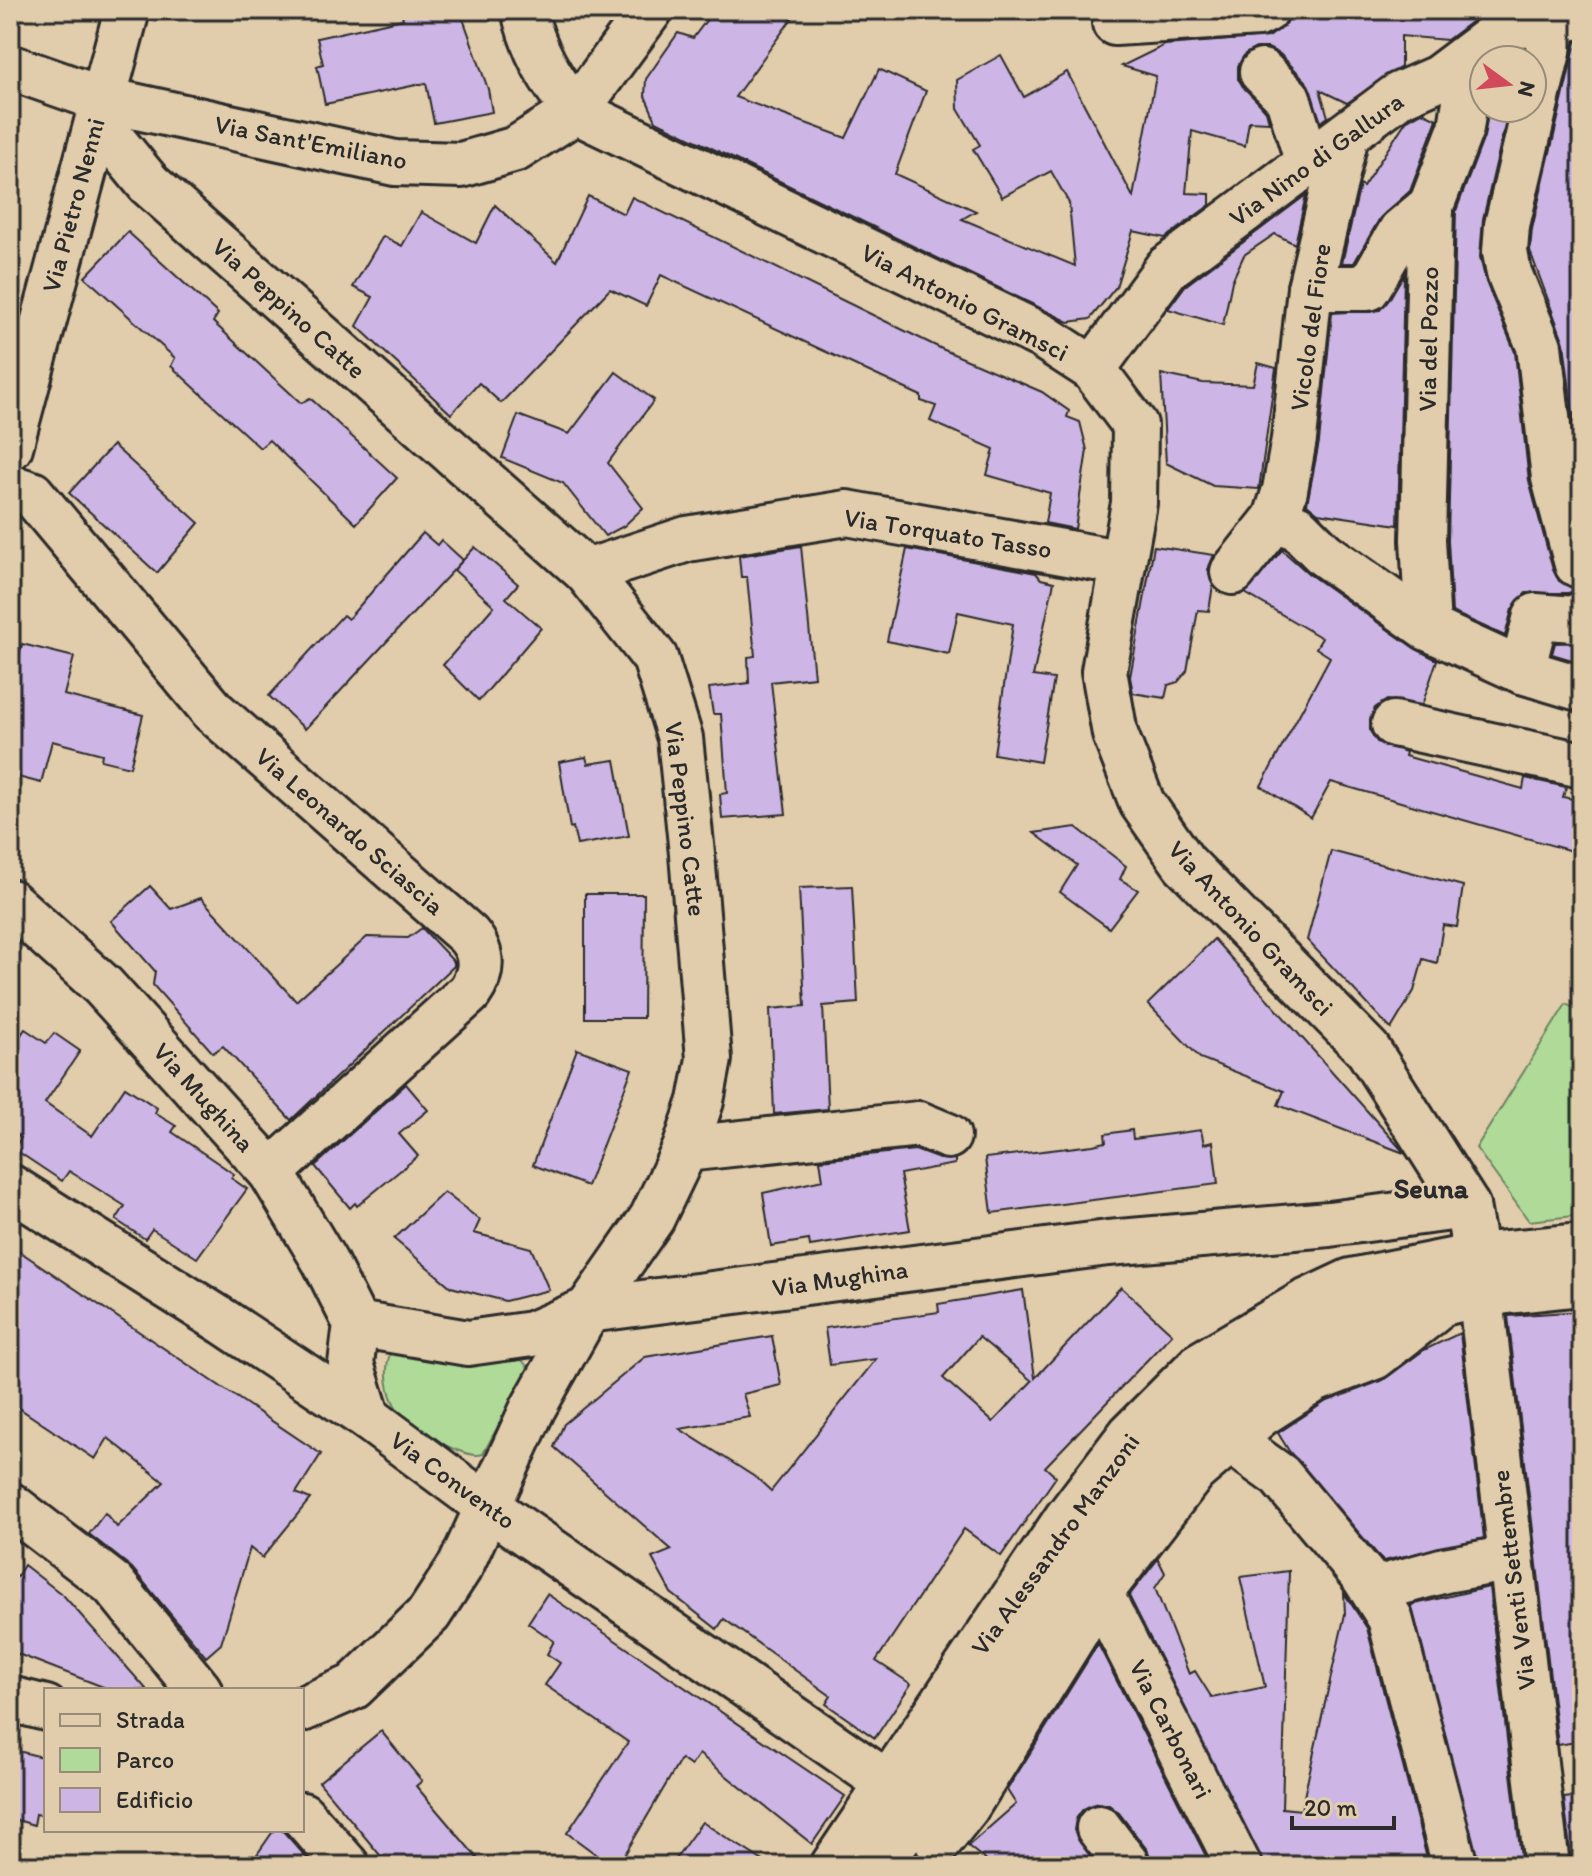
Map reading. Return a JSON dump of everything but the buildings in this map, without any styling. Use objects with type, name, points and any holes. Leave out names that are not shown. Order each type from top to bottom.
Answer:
[{"type":"street","name":"Via Pietro Nenni","points":[[10,447],[127,10]]},
{"type":"street","name":"Via Antonio Gramsci","points":[[524,10],[529,35],[549,78],[576,111],[1042,336],[1093,369],[1135,425],[1134,503],[1104,671],[1115,734],[1142,803],[1184,863],[1368,1050],[1467,1206],[1466,1284]]},
{"type":"street","name":"Via Sant'Emiliano","points":[[101,99],[395,163],[461,165],[516,149],[576,111],[650,10]]},
{"type":"street","points":[[1115,23],[1258,14],[1266,10]]},
{"type":"street","name":"Via Nino di Gallura","points":[[1481,44],[1503,18],[1568,19]]},
{"type":"street","points":[[1568,19],[1507,225],[1505,252],[1509,273],[1539,346],[1554,478],[1580,565]]},
{"type":"street","name":"Via Nino di Gallura","points":[[1093,369],[1167,268],[1399,95],[1438,78],[1468,58]]},
{"type":"street","points":[[10,67],[101,99]]},
{"type":"street","points":[[1262,72],[1288,98],[1308,163]]},
{"type":"street","name":"Via del Pozzo","points":[[1428,628],[1423,540],[1431,206],[1461,128],[1468,82]]},
{"type":"street","name":"Via Peppino Catte","points":[[101,99],[107,133],[149,184],[587,572],[655,658],[680,738],[708,1012],[709,1059],[701,1101],[685,1149],[652,1218],[588,1310],[533,1408],[461,1565],[429,1614],[353,1687],[304,1708]]},
{"type":"street","name":"Vicolo del Fiore","points":[[1276,518],[1294,439],[1310,288],[1346,136]]},
{"type":"street","points":[[80,181],[149,184]]},
{"type":"street","points":[[1310,288],[1368,288],[1401,231],[1431,206]]},
{"type":"street","name":"Via Leonardo Sciascia","points":[[10,487],[32,494],[214,712],[468,935],[479,952],[480,972],[469,993],[271,1172]]},
{"type":"street","name":"Via Torquato Tasso","points":[[587,572],[687,539],[847,513],[1123,563]]},
{"type":"street","points":[[1233,572],[1276,518],[1298,528],[1324,554],[1428,628],[1522,671],[1582,689]]},
{"type":"street","points":[[1522,671],[1536,616],[1574,619],[1582,614]]},
{"type":"street","points":[[1394,724],[1582,765]]},
{"type":"street","name":"Via Mughina","points":[[10,902],[103,986],[271,1172],[325,1262],[356,1324],[468,1343],[532,1334],[588,1310],[1108,1243],[1329,1224],[1467,1206]]},
{"type":"street","points":[[685,1149],[919,1124],[948,1136]]},
{"type":"street","name":"Via Convento","points":[[10,1187],[368,1418],[927,1825]]},
{"type":"street","points":[[1329,1224],[1351,1281]]},
{"type":"street","name":"Via Alessandro Manzoni","points":[[880,1866],[927,1825],[1099,1535],[1170,1447],[1232,1390],[1350,1326],[1582,1246]]},
{"type":"street","name":"Via Alessandro Manzoni","points":[[927,1825],[1067,1518],[1130,1435],[1201,1364],[1304,1303],[1351,1281],[1582,1283]]},
{"type":"street","name":"Via Alessandro Manzoni","points":[[833,1866],[966,1808],[1100,1593],[1185,1482],[1228,1439],[1314,1380],[1374,1357],[1415,1328],[1466,1284]]},
{"type":"street","name":"Via Venti Settembre","points":[[1466,1284],[1511,1558],[1547,1866]]},
{"type":"street","points":[[356,1324],[351,1364],[368,1418]]},
{"type":"street","points":[[1228,1439],[1280,1476],[1373,1590],[1390,1618],[1455,1866]]},
{"type":"street","points":[[10,1505],[113,1584],[197,1688]]},
{"type":"street","points":[[1373,1590],[1445,1570],[1511,1558]]},
{"type":"street","name":"Via Carbonari","points":[[1100,1593],[1239,1866]]},
{"type":"street","points":[[10,1699],[44,1708]]},
{"type":"street","points":[[304,1817],[347,1866]]},
{"type":"street","points":[[1099,1828],[1128,1866]]},
{"type":"green space","points":[[1566,1004],[1582,1013],[1582,1215],[1529,1221],[1476,1148]]},
{"type":"green space","points":[[405,1348],[462,1365],[522,1360],[529,1369],[483,1454],[474,1455],[450,1447],[412,1424],[397,1409],[389,1389],[387,1367],[390,1354]]},
{"type":"district","name":"Seuna","points":[[1431,1188]]}]
